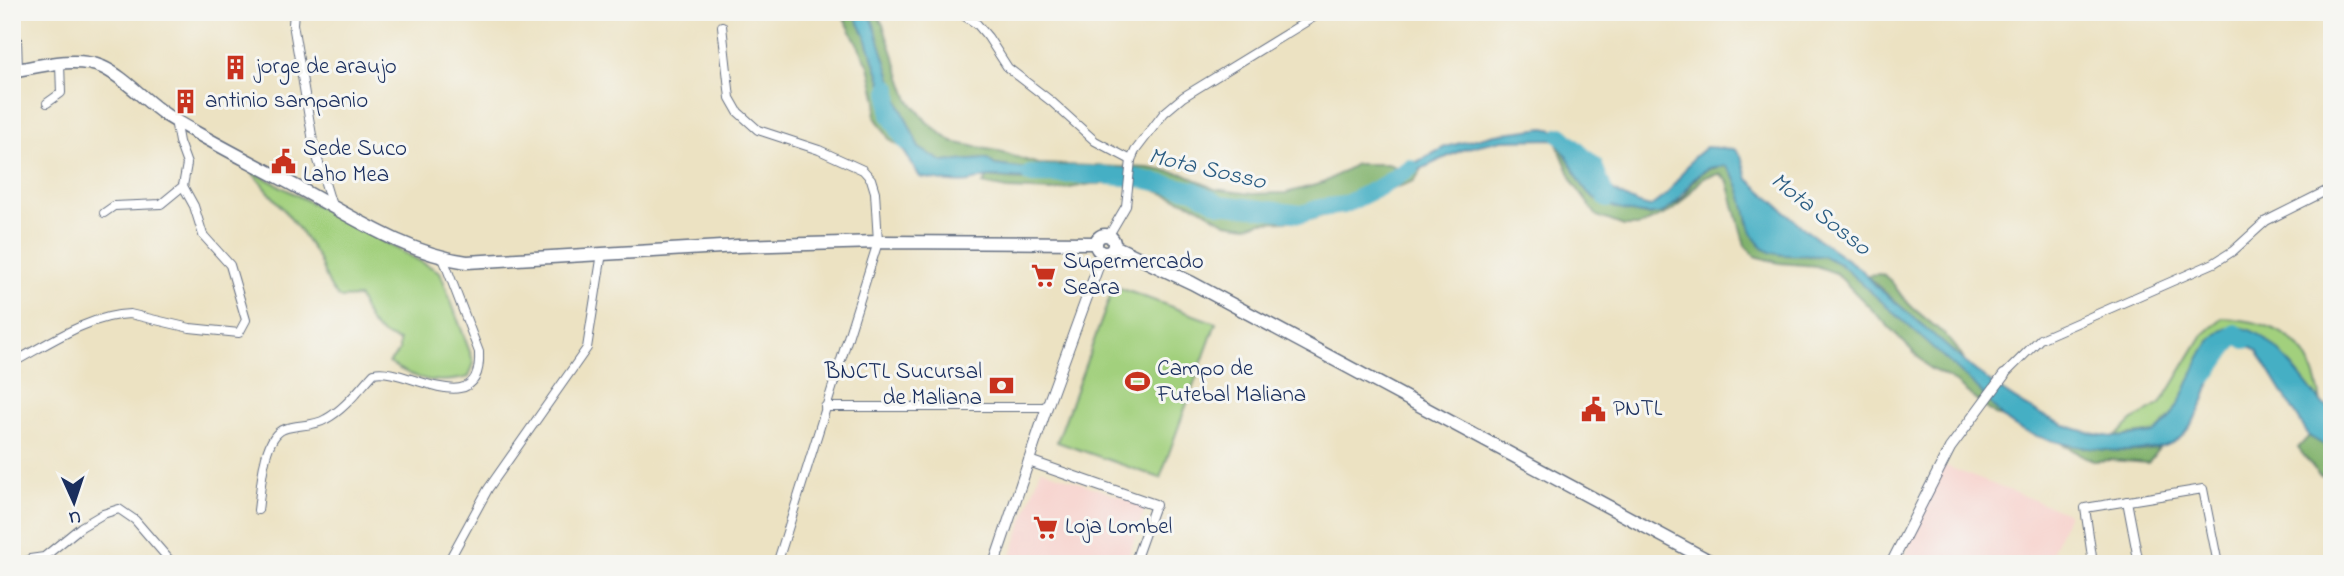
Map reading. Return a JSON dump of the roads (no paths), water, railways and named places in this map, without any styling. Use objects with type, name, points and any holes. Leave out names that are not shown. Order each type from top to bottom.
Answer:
[{"type":"main road","points":[[15,71],[60,64],[86,63],[101,67],[115,74],[147,103],[175,120],[332,206],[422,253],[467,262],[602,253],[878,242],[1106,244],[1192,284],[1715,564]]},
{"type":"street","points":[[294,12],[293,24],[314,147],[332,206]]},
{"type":"street","points":[[958,12],[977,24],[989,37],[1008,68],[1052,102],[1095,141],[1132,160]]},
{"type":"street","points":[[994,564],[1046,407],[1106,244],[1126,206],[1132,160],[1141,143],[1164,113],[1183,97],[1322,12]]},
{"type":"street","points":[[722,26],[730,98],[738,112],[758,130],[819,150],[863,170],[871,180],[875,192],[878,242],[777,564]]},
{"type":"street","points":[[12,28],[17,39],[15,71]]},
{"type":"street","points":[[47,103],[61,93],[60,64]]},
{"type":"street","points":[[12,363],[78,329],[117,314],[131,314],[190,328],[239,333],[246,320],[230,265],[203,235],[194,206],[183,186],[187,164],[175,120]]},
{"type":"street","points":[[104,212],[114,206],[161,204],[183,186]]},
{"type":"street","points":[[1891,564],[1950,448],[2004,375],[2040,340],[2214,263],[2233,251],[2266,221],[2332,188]]},
{"type":"street","points":[[447,564],[488,489],[587,348],[602,253]]},
{"type":"street","points":[[258,510],[268,450],[280,430],[325,420],[337,412],[374,373],[385,372],[450,389],[463,387],[475,378],[480,365],[479,352],[443,258]]},
{"type":"street","points":[[825,407],[1046,407]]},
{"type":"street","points":[[1029,461],[1155,505],[1134,564]]},
{"type":"street","points":[[2094,564],[2085,508],[2203,489],[2218,564]]},
{"type":"street","points":[[2127,501],[2139,564]]},
{"type":"street","points":[[22,564],[30,559],[44,557],[80,527],[103,514],[119,509],[135,520],[173,564]]},
{"type":"water","points":[[853,12],[867,12],[873,22],[899,103],[919,148],[943,162],[987,159],[995,165],[1055,173],[1040,178],[990,177],[963,182],[920,177],[902,148],[878,71]]},
{"type":"water","points":[[1544,128],[1567,137],[1587,165],[1610,188],[1629,200],[1650,207],[1667,194],[1694,157],[1706,147],[1734,149],[1741,156],[1748,179],[1807,231],[1862,270],[1874,285],[1984,378],[2044,416],[2077,429],[2113,437],[2155,432],[2174,413],[2212,339],[2231,327],[2246,329],[2261,336],[2276,348],[2321,403],[2332,410],[2332,450],[2309,436],[2257,351],[2237,339],[2221,347],[2207,393],[2197,414],[2184,434],[2170,444],[2151,449],[2102,450],[2052,441],[2016,427],[2003,418],[1977,387],[1840,264],[1820,256],[1776,254],[1761,246],[1749,225],[1734,176],[1726,166],[1712,167],[1699,175],[1670,208],[1661,213],[1648,214],[1616,208],[1594,198],[1555,139],[1502,140],[1479,145],[1401,178],[1377,183],[1445,147],[1495,134]]},
{"type":"waterway","name":"Mota Sosso","points":[[889,88],[890,115],[906,142]]},
{"type":"waterway","name":"Mota Sosso","points":[[1561,136],[1594,166],[1607,199]]},
{"type":"waterway","name":"Mota Sosso","points":[[1030,174],[1137,178],[1193,190],[1220,204],[1302,214],[1344,205],[1410,168]]},
{"type":"waterway","name":"Mota Sosso","points":[[2205,376],[2235,333],[2245,340]]},
{"type":"place","name":"jorge de araujo","points":[[236,67]]},
{"type":"place","name":"antinio sampanio","points":[[185,101]]},
{"type":"place","name":"Sede Suco Laho Mea","points":[[283,162]]},
{"type":"place","name":"Supermercado Seara","points":[[1043,275]]},
{"type":"place","name":"Campo de Futebal Maliana","points":[[1137,382]]},
{"type":"place","name":"BNCTL Sucursal de Maliana","points":[[1002,385]]},
{"type":"place","name":"PNTL","points":[[1593,409]]},
{"type":"place","name":"Loja Lombel","points":[[1045,527]]}]
